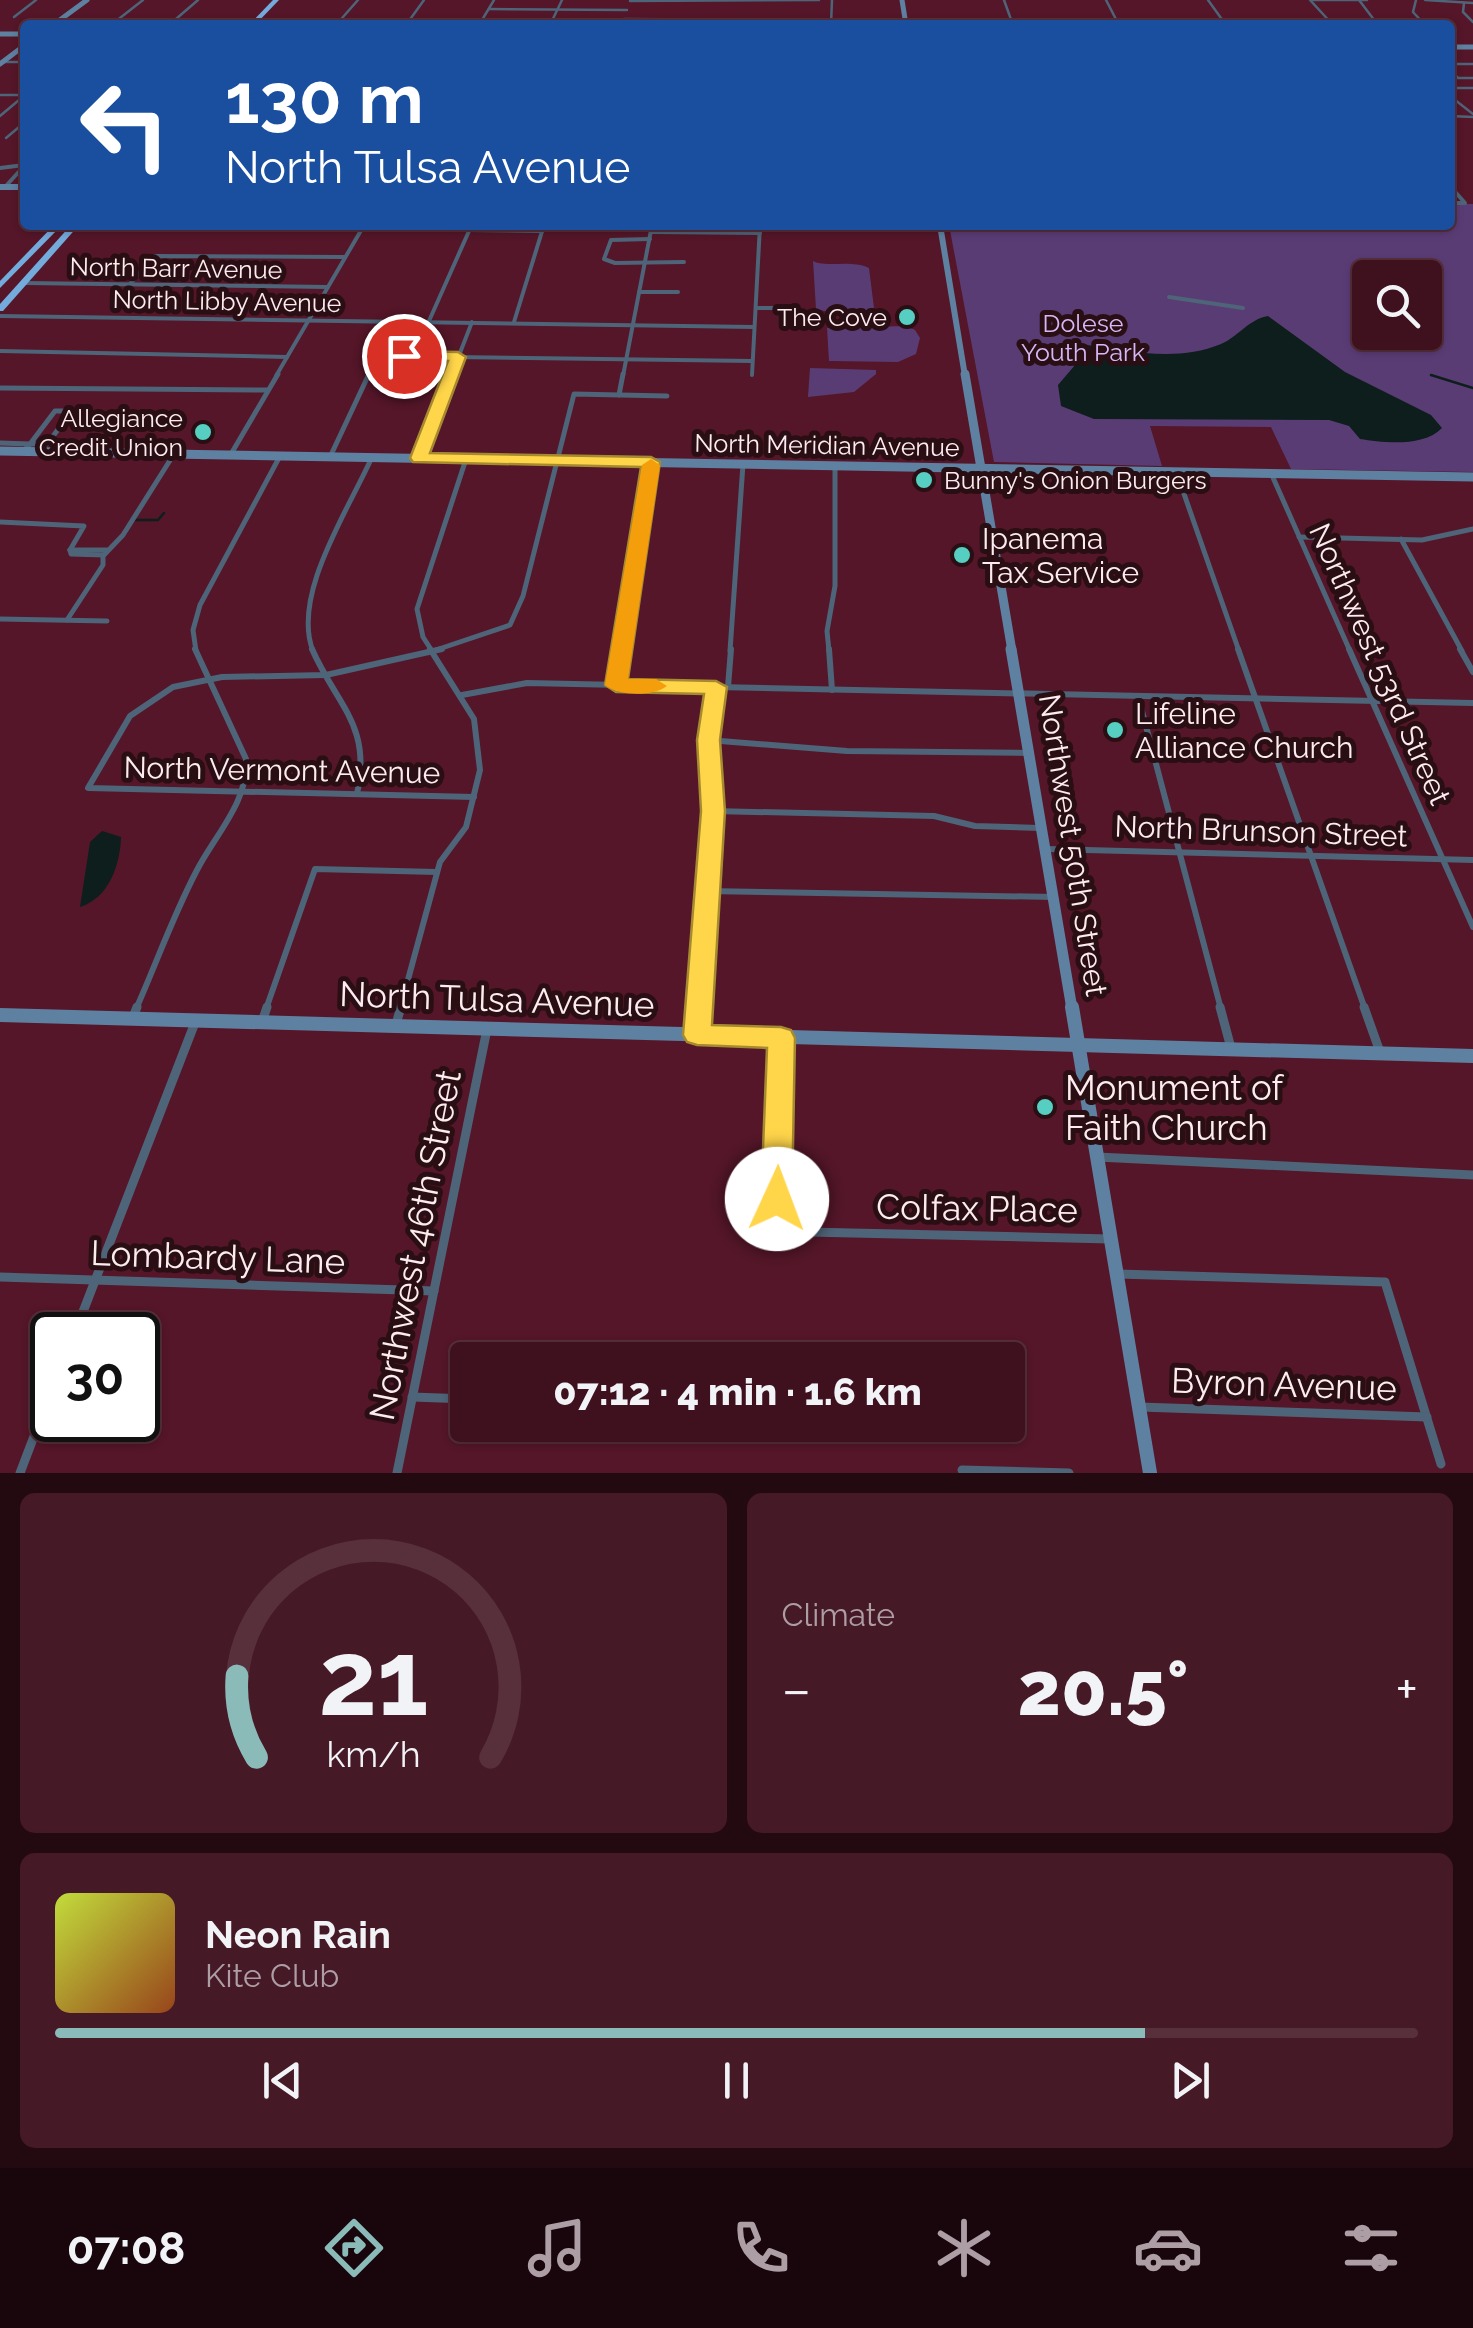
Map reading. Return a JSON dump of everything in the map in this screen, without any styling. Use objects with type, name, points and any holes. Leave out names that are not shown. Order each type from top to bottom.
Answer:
[{"type":"highway","points":[[257,20],[276,0]]},
{"type":"highway","points":[[269,20],[288,0]]},
{"type":"highway","points":[[0,286],[52,230]]},
{"type":"highway","points":[[0,312],[70,230]]},
{"type":"main road","points":[[59,20],[87,0]]},
{"type":"main road","name":"Northwest 50th Street","points":[[941,230],[1022,693],[1150,1473]]},
{"type":"main road","name":"North Meridian Avenue","points":[[0,452],[27,448],[174,454],[1473,476]]},
{"type":"main road","name":"North Tulsa Avenue","points":[[0,1016],[1473,1056]]},
{"type":"street","points":[[14,17],[36,0]]},
{"type":"street","points":[[118,20],[143,0]]},
{"type":"street","points":[[175,20],[198,0]]},
{"type":"street","points":[[340,20],[358,0]]},
{"type":"street","points":[[482,20],[494,0]]},
{"type":"street","points":[[552,20],[562,0]]},
{"type":"street","points":[[707,20],[624,18],[630,0],[819,0]]},
{"type":"street","points":[[1311,0],[1367,0]]},
{"type":"street","points":[[1311,0],[1328,20]]},
{"type":"street","points":[[1359,0],[1374,20]]},
{"type":"street","points":[[1425,0],[1473,3]]},
{"type":"street","points":[[1466,1],[1462,12],[1473,22]]},
{"type":"street","points":[[489,9],[627,10]]},
{"type":"street","points":[[0,116],[20,99]]},
{"type":"street","points":[[6,138],[20,126]]},
{"type":"street","points":[[1455,192],[1465,203],[1455,203]]},
{"type":"street","points":[[230,455],[360,230]]},
{"type":"street","points":[[428,321],[470,230]]},
{"type":"street","points":[[514,322],[542,230]]},
{"type":"street","points":[[619,395],[651,232]]},
{"type":"street","points":[[684,262],[604,259],[611,240],[651,232],[760,233],[752,376]]},
{"type":"street","points":[[129,285],[154,256],[345,257]]},
{"type":"street","name":"North Barr Avenue","points":[[24,283],[328,287]]},
{"type":"street","points":[[639,292],[678,292]]},
{"type":"street","points":[[1169,296],[1243,308]]},
{"type":"street","points":[[756,308],[793,308]]},
{"type":"street","name":"North Libby Avenue","points":[[0,312],[754,327]]},
{"type":"street","points":[[419,458],[472,322]]},
{"type":"street","points":[[0,351],[287,357]]},
{"type":"street","points":[[330,457],[377,356],[752,361]]},
{"type":"street","points":[[0,388],[268,390]]},
{"type":"street","points":[[207,677],[328,675],[432,651],[490,635],[510,625],[518,614],[574,394],[667,396]]},
{"type":"street","points":[[0,444],[27,448],[47,444],[72,411],[55,411],[27,448]]},
{"type":"street","points":[[68,620],[103,565],[106,552],[123,535],[174,454]]},
{"type":"street","points":[[132,1018],[196,872],[240,792],[247,764],[193,639],[197,613],[280,456]]},
{"type":"street","points":[[357,794],[365,768],[362,740],[309,640],[308,606],[372,457]]},
{"type":"street","points":[[396,1026],[436,872],[442,856],[466,828],[474,797],[480,745],[462,695],[420,630],[417,602],[466,459]]},
{"type":"street","points":[[616,685],[651,462]]},
{"type":"street","points":[[728,688],[742,464]]},
{"type":"street","points":[[832,690],[827,630],[835,586],[835,465]]},
{"type":"street","points":[[1176,471],[1381,1054]]},
{"type":"street","name":"Northwest 53rd Street","points":[[1271,474],[1473,927]]},
{"type":"street","points":[[0,522],[84,526],[71,554],[106,552]]},
{"type":"street","points":[[1299,538],[1446,537],[1473,529]]},
{"type":"street","points":[[1401,539],[1473,672]]},
{"type":"street","points":[[0,619],[107,621]]},
{"type":"street","name":"North Vermont Avenue","points":[[207,677],[166,690],[134,712],[88,788],[474,797]]},
{"type":"street","points":[[462,695],[518,683],[1473,703]]},
{"type":"street","points":[[697,1035],[713,811],[708,740],[716,687]]},
{"type":"street","points":[[1138,696],[1231,1050]]},
{"type":"street","points":[[708,740],[847,751],[1031,753]]},
{"type":"street","points":[[713,811],[934,816],[975,826],[1044,828]]},
{"type":"street","name":"North Brunson Street","points":[[1047,849],[1473,860]]},
{"type":"street","points":[[262,1022],[316,869],[436,872]]},
{"type":"street","points":[[705,891],[1055,898]]},
{"type":"street","points":[[83,1312],[196,1020]]},
{"type":"street","name":"Northwest 46th Street","points":[[396,1473],[487,1029]]},
{"type":"street","name":"Colfax Place","points":[[781,1038],[777,1199],[782,1225],[808,1232],[1112,1239]]},
{"type":"street","name":"Colfax Place","points":[[1096,1156],[1473,1175]]},
{"type":"street","points":[[1117,1274],[1385,1282],[1441,1464]]},
{"type":"street","name":"Lombardy Lane","points":[[0,1277],[434,1291]]},
{"type":"street","points":[[412,1397],[450,1398]]},
{"type":"street","name":"Byron Avenue","points":[[1139,1406],[1427,1417]]},
{"type":"street","points":[[20,1473],[32,1442]]},
{"type":"street","points":[[962,1470],[1069,1473]]},
{"type":"green space","name":"Dolese Youth Park","points":[[1455,204],[1473,204],[1473,472],[1291,469],[1271,427],[1150,426],[1162,466],[994,462],[950,230],[1455,230]]},
{"type":"green space","points":[[813,261],[869,268],[874,308],[845,316],[816,309]]},
{"type":"green space","points":[[906,326],[920,338],[916,354],[898,362],[829,361],[827,328]]},
{"type":"green space","points":[[810,368],[876,370],[876,374],[854,392],[808,397]]},
{"type":"shaded area","points":[[1268,316],[1345,372],[1431,415],[1442,428],[1414,441],[1380,442],[1360,439],[1349,426],[1329,420],[1094,419],[1061,406],[1058,385],[1081,358],[1080,344],[1150,353],[1186,353],[1221,344]]},
{"type":"shaded area","points":[[102,831],[121,837],[115,869],[98,896],[80,907],[90,842]]},
{"type":"waterway","points":[[1431,375],[1473,388]]},
{"type":"waterway","points":[[134,520],[158,520],[164,513]]},
{"type":"slow traffic","points":[[651,465],[616,685],[656,686]]},
{"type":"place","name":"The Cove","points":[[907,317]]},
{"type":"place","name":"Allegiance Credit Union","points":[[203,432]]},
{"type":"place","name":"Bunny's Onion Burgers","points":[[924,480]]},
{"type":"place","name":"Ipanema Tax Service","points":[[962,555]]},
{"type":"place","name":"Lifeline Alliance Church","points":[[1115,730]]},
{"type":"place","name":"Monument of Faith Church","points":[[1045,1107]]},
{"type":"route","points":[[404,356],[458,357],[419,458],[651,462],[616,685],[716,687],[708,740],[713,811],[697,1035],[781,1038],[777,1199]]}]
